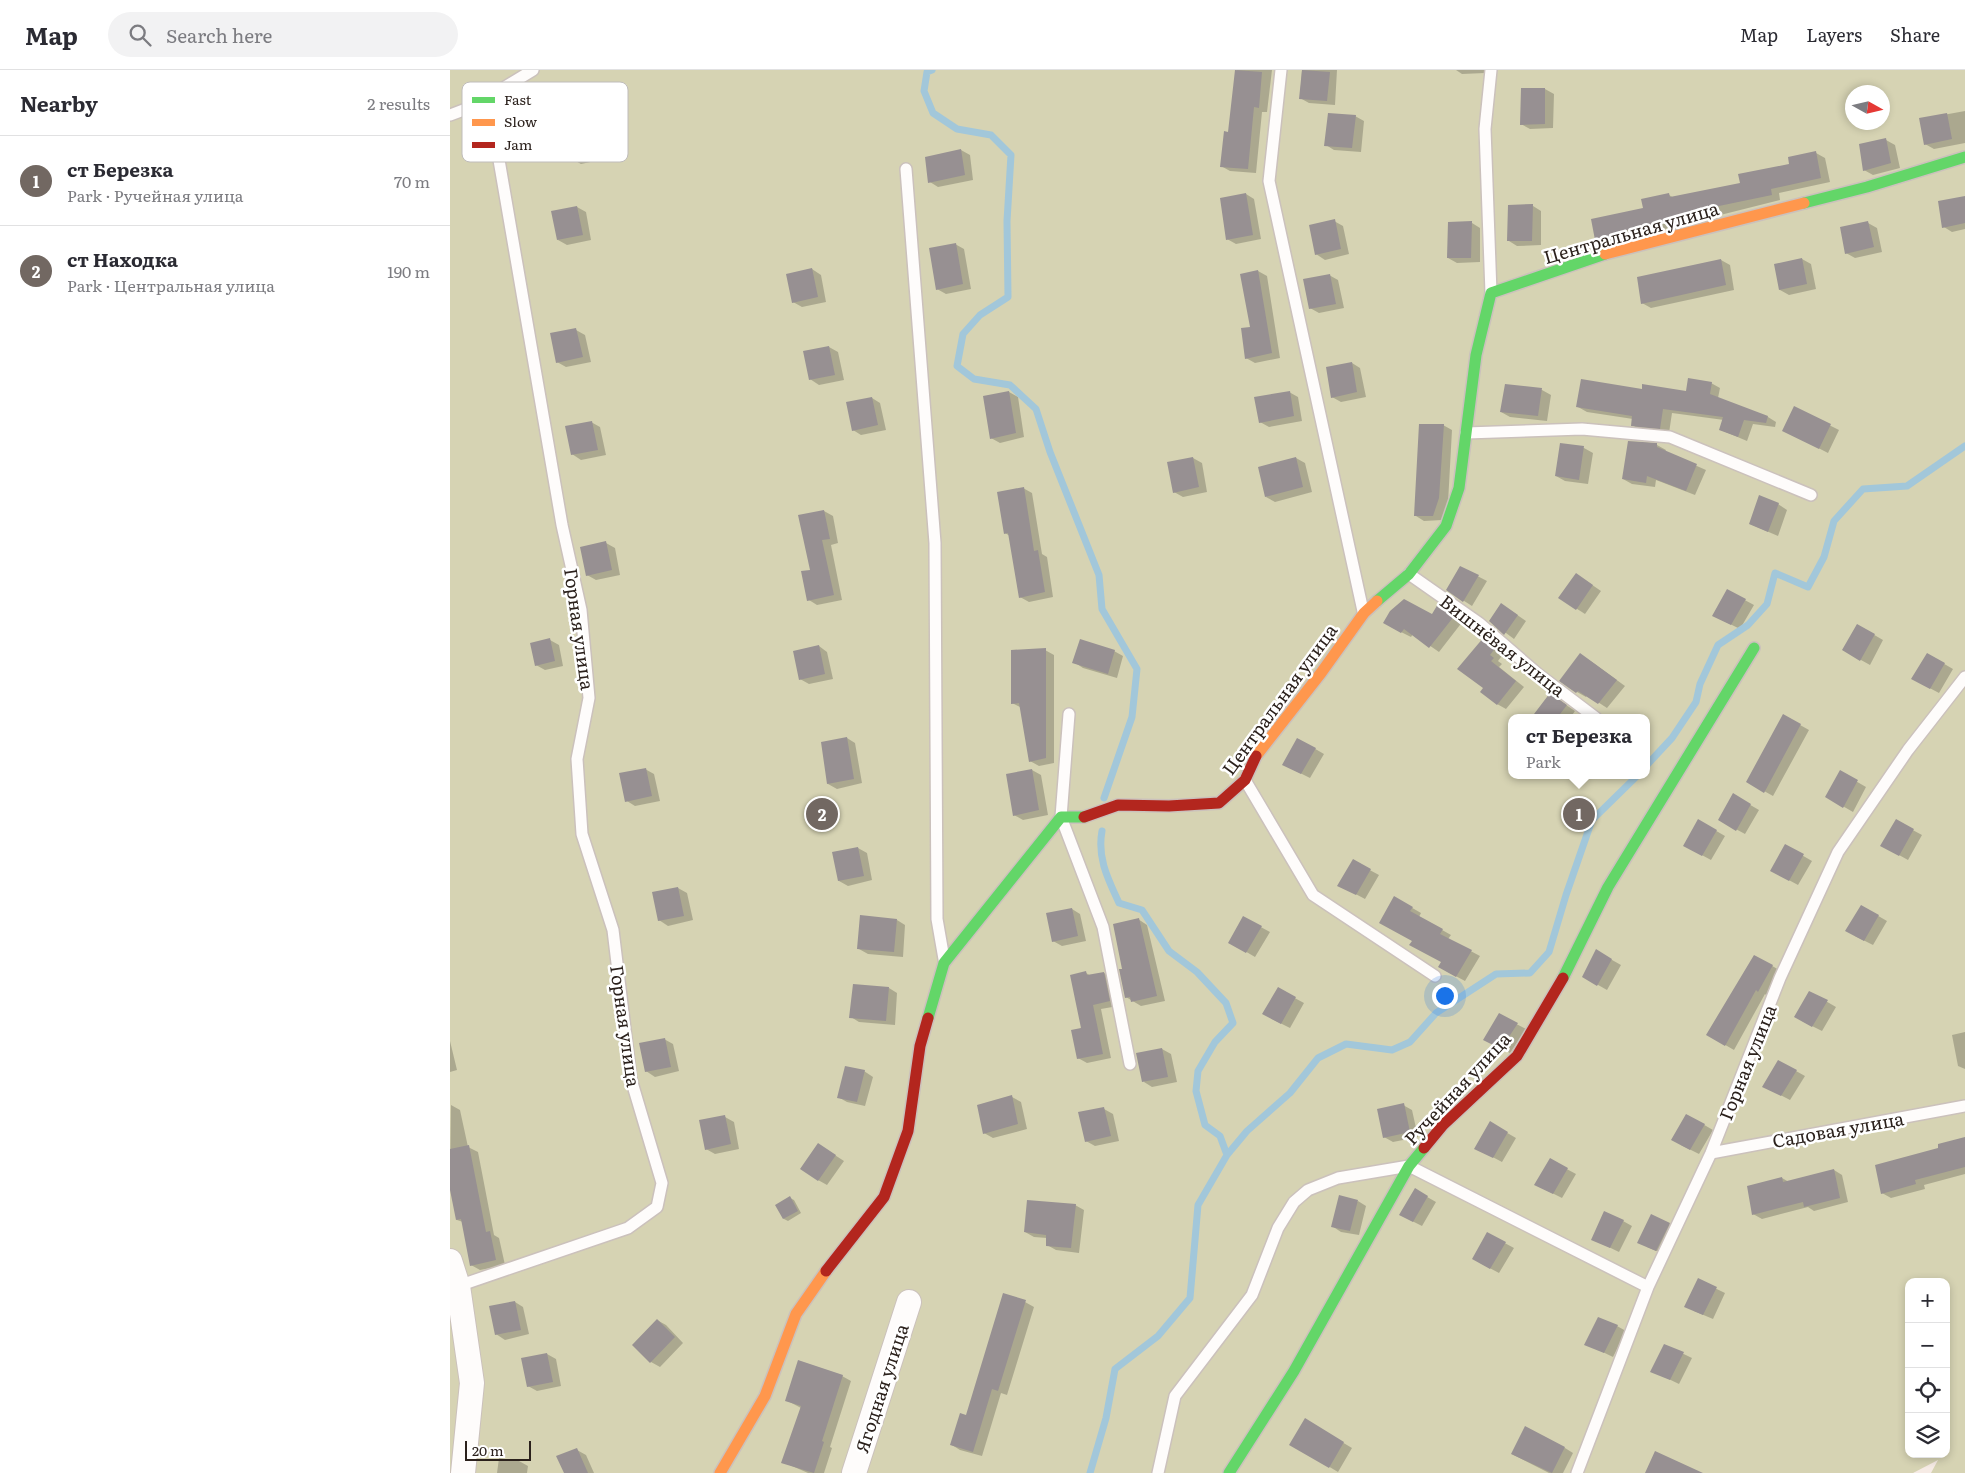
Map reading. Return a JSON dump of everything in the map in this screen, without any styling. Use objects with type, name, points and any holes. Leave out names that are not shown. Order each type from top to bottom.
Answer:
[{"type":"street","name":"Центральная улица","points":[[1061,817],[1084,817],[1118,805],[1169,806],[1219,803],[1245,780],[1258,751],[1321,673],[1364,613],[1409,574],[1446,526],[1458,488],[1476,356],[1491,294],[1596,256],[1867,187],[1965,157]]},
{"type":"street","name":"Ручейная улица","points":[[1228,1473],[1294,1371],[1409,1166],[1443,1124],[1517,1056],[1569,969],[1608,886],[1754,648]]},
{"type":"street","points":[[720,1473],[765,1396],[796,1314],[818,1281],[884,1197],[908,1131],[920,1046],[944,963],[1061,817]]},
{"type":"street","points":[[450,1261],[458,1286],[472,1383],[463,1473]]},
{"type":"street","name":"Ягодная улица","points":[[854,1473],[909,1302]]},
{"type":"lane","points":[[513,82],[533,70]]},
{"type":"lane","points":[[1281,70],[1269,181],[1364,613]]},
{"type":"lane","points":[[1491,70],[1484,129],[1491,294]]},
{"type":"lane","points":[[450,115],[462,110]]},
{"type":"lane","name":"Горная улица","points":[[458,1286],[628,1228],[656,1207],[662,1183],[631,1079],[613,930],[582,834],[577,759],[589,698],[581,610],[561,515],[499,162]]},
{"type":"lane","points":[[906,169],[935,542],[937,919],[944,963]]},
{"type":"lane","points":[[1466,433],[1582,429],[1670,437],[1811,495]]},
{"type":"lane","name":"Вишнёвая улица","points":[[1409,574],[1479,622],[1538,674],[1591,714]]},
{"type":"lane","name":"Горная улица","points":[[1576,1473],[1648,1287],[1711,1153],[1780,978],[1838,852],[1908,750],[1965,677]]},
{"type":"lane","points":[[1069,714],[1061,817],[1103,927],[1130,1064]]},
{"type":"lane","points":[[1245,780],[1313,895],[1435,976]]},
{"type":"lane","name":"Садовая улица","points":[[1711,1153],[1965,1106]]},
{"type":"lane","points":[[1158,1473],[1175,1396],[1193,1370],[1222,1337],[1252,1296],[1278,1228],[1294,1202],[1308,1190],[1338,1178],[1409,1166],[1648,1287]]},
{"type":"shaded area","points":[[450,70],[1965,70],[1965,1473],[1931,1473],[1938,1460],[1913,1473],[450,1473]]},
{"type":"building","points":[[1235,70],[1262,72],[1259,108],[1254,107],[1248,169],[1220,167],[1224,131],[1228,132]]},
{"type":"building","points":[[1302,70],[1330,72],[1327,101],[1299,99]]},
{"type":"building","points":[[1521,88],[1545,88],[1545,124],[1520,125]]},
{"type":"building","points":[[1328,113],[1356,115],[1352,148],[1324,146]]},
{"type":"building","points":[[1947,113],[1952,139],[1924,145],[1919,118]]},
{"type":"building","points":[[1886,138],[1891,163],[1863,171],[1859,144]]},
{"type":"building","points":[[961,149],[965,175],[928,183],[925,157]]},
{"type":"building","points":[[1816,151],[1821,178],[1771,189],[1772,195],[1714,207],[1715,210],[1623,231],[1623,233],[1595,240],[1591,219],[1643,208],[1641,199],[1669,193],[1670,197],[1740,183],[1738,174],[1789,164],[1788,157]]},
{"type":"building","points":[[1246,193],[1253,235],[1226,240],[1220,198]]},
{"type":"building","points":[[1965,196],[1965,223],[1942,228],[1938,201]]},
{"type":"building","points":[[1533,204],[1532,241],[1507,241],[1508,205]]},
{"type":"building","points":[[577,206],[583,235],[557,240],[551,211]]},
{"type":"building","points":[[1335,219],[1341,249],[1315,255],[1309,225]]},
{"type":"building","points":[[1472,221],[1471,258],[1447,258],[1448,222]]},
{"type":"building","points":[[1868,221],[1874,247],[1845,254],[1840,227]]},
{"type":"building","points":[[956,243],[963,284],[936,290],[929,248]]},
{"type":"building","points":[[1802,258],[1807,284],[1779,290],[1774,264]]},
{"type":"building","points":[[1721,259],[1726,285],[1641,304],[1637,277]]},
{"type":"building","points":[[812,268],[818,297],[792,303],[786,274]]},
{"type":"building","points":[[1258,270],[1272,353],[1245,359],[1241,328],[1250,327],[1240,274]]},
{"type":"building","points":[[1330,274],[1336,304],[1309,309],[1303,279]]},
{"type":"building","points":[[576,328],[583,357],[556,363],[550,333]]},
{"type":"building","points":[[829,346],[835,375],[809,380],[803,351]]},
{"type":"building","points":[[1352,362],[1357,392],[1331,398],[1326,367]]},
{"type":"building","points":[[1688,378],[1712,382],[1710,394],[1768,416],[1766,423],[1744,420],[1738,437],[1719,430],[1723,417],[1663,409],[1660,429],[1631,426],[1632,416],[1576,407],[1581,379],[1642,389],[1642,384],[1686,391]]},
{"type":"building","points":[[1505,384],[1542,388],[1538,416],[1500,412]]},
{"type":"building","points":[[1009,391],[1016,433],[990,439],[983,396]]},
{"type":"building","points":[[1290,391],[1294,416],[1259,423],[1254,397]]},
{"type":"building","points":[[872,397],[878,425],[852,431],[846,402]]},
{"type":"building","points":[[1794,406],[1831,424],[1819,449],[1782,431]]},
{"type":"building","points":[[592,421],[598,450],[571,455],[565,426]]},
{"type":"building","points":[[1419,424],[1444,424],[1439,498],[1433,516],[1414,516]]},
{"type":"building","points":[[1628,441],[1657,443],[1657,447],[1697,464],[1686,491],[1647,476],[1646,483],[1622,479]]},
{"type":"building","points":[[1560,443],[1584,446],[1579,480],[1555,476]]},
{"type":"building","points":[[1193,457],[1199,487],[1173,493],[1167,462]]},
{"type":"building","points":[[1296,457],[1303,487],[1265,497],[1258,467]]},
{"type":"building","points":[[1024,487],[1034,551],[1038,550],[1045,592],[1019,598],[1008,533],[1004,534],[997,492]]},
{"type":"building","points":[[1759,495],[1779,503],[1768,532],[1749,524]]},
{"type":"building","points":[[824,510],[830,539],[822,540],[834,595],[807,601],[801,571],[810,570],[798,515]]},
{"type":"building","points":[[606,541],[612,570],[586,576],[580,547]]},
{"type":"building","points":[[1460,566],[1479,575],[1463,602],[1446,590]]},
{"type":"building","points":[[1576,573],[1593,585],[1576,610],[1558,598]]},
{"type":"building","points":[[1727,589],[1746,599],[1731,625],[1712,616]]},
{"type":"building","points":[[1404,599],[1432,614],[1438,604],[1455,615],[1429,648],[1404,629],[1401,633],[1383,623],[1390,611]]},
{"type":"building","points":[[1501,603],[1518,615],[1504,635],[1489,621]]},
{"type":"building","points":[[1857,624],[1875,634],[1860,661],[1842,650]]},
{"type":"building","points":[[1484,637],[1496,647],[1490,655],[1494,658],[1491,661],[1516,681],[1497,705],[1480,692],[1483,688],[1457,669]]},
{"type":"building","points":[[550,638],[555,661],[535,666],[530,643]]},
{"type":"building","points":[[1080,639],[1115,650],[1108,674],[1072,663]]},
{"type":"building","points":[[819,645],[825,674],[799,680],[793,651]]},
{"type":"building","points":[[1046,648],[1046,758],[1029,762],[1019,703],[1011,704],[1011,650]]},
{"type":"building","points":[[1580,653],[1617,680],[1598,704],[1578,691],[1576,693],[1559,681]]},
{"type":"building","points":[[1927,653],[1945,663],[1930,689],[1911,679]]},
{"type":"building","points":[[1550,693],[1567,705],[1560,714],[1534,714]]},
{"type":"building","points":[[1783,714],[1801,724],[1764,793],[1746,782]]},
{"type":"building","points":[[847,737],[854,779],[827,784],[821,742]]},
{"type":"building","points":[[1297,738],[1316,748],[1301,774],[1282,765]]},
{"type":"building","points":[[646,768],[652,796],[625,802],[619,773]]},
{"type":"building","points":[[1032,769],[1039,810],[1013,816],[1006,774]]},
{"type":"building","points":[[1840,770],[1858,780],[1843,808],[1825,797]]},
{"type":"building","points":[[1733,793],[1751,804],[1736,831],[1718,820]]},
{"type":"building","points":[[1698,819],[1717,830],[1702,856],[1683,846]]},
{"type":"building","points":[[1896,819],[1914,829],[1899,856],[1880,846]]},
{"type":"building","points":[[1785,844],[1804,854],[1789,881],[1770,871]]},
{"type":"building","points":[[858,847],[864,876],[838,881],[832,852]]},
{"type":"building","points":[[1353,859],[1371,869],[1356,895],[1337,886]]},
{"type":"building","points":[[678,887],[684,916],[658,921],[652,892]]},
{"type":"building","points":[[1394,896],[1413,907],[1410,911],[1443,929],[1440,934],[1472,950],[1456,977],[1438,967],[1441,962],[1409,945],[1412,941],[1379,923]]},
{"type":"building","points":[[1861,905],[1879,915],[1864,941],[1845,931]]},
{"type":"building","points":[[1072,908],[1078,936],[1052,942],[1046,913]]},
{"type":"building","points":[[860,915],[897,919],[894,952],[857,949]]},
{"type":"building","points":[[1243,916],[1262,926],[1246,953],[1228,943]]},
{"type":"building","points":[[1139,918],[1157,996],[1131,1002],[1130,997],[1125,998],[1119,969],[1122,969],[1113,924]]},
{"type":"building","points":[[1596,949],[1612,959],[1597,986],[1582,977]]},
{"type":"building","points":[[1754,955],[1773,965],[1758,992],[1756,990],[1725,1046],[1706,1035]]},
{"type":"building","points":[[1086,971],[1087,975],[1104,972],[1110,1001],[1093,1005],[1103,1054],[1077,1059],[1071,1030],[1081,1028],[1070,975]]},
{"type":"building","points":[[853,984],[889,987],[886,1021],[849,1018]]},
{"type":"building","points":[[1278,987],[1296,997],[1281,1024],[1262,1014]]},
{"type":"building","points":[[1809,991],[1828,1000],[1812,1027],[1794,1017]]},
{"type":"building","points":[[1499,1013],[1518,1023],[1501,1049],[1483,1040]]},
{"type":"building","points":[[665,1038],[671,1067],[645,1072],[639,1043]]},
{"type":"building","points":[[1162,1048],[1168,1077],[1142,1082],[1136,1053]]},
{"type":"building","points":[[1778,1060],[1797,1070],[1781,1096],[1762,1087]]},
{"type":"building","points":[[845,1066],[865,1070],[857,1102],[837,1098]]},
{"type":"building","points":[[1012,1095],[1018,1124],[983,1134],[977,1105]]},
{"type":"building","points":[[1404,1103],[1410,1132],[1383,1138],[1377,1109]]},
{"type":"building","points":[[1104,1107],[1111,1136],[1085,1142],[1078,1112]]},
{"type":"building","points":[[1686,1114],[1705,1124],[1690,1150],[1671,1140]]},
{"type":"building","points":[[725,1115],[731,1144],[705,1150],[699,1120]]},
{"type":"building","points":[[1490,1121],[1508,1132],[1493,1158],[1474,1149]]},
{"type":"building","points":[[1965,1137],[1965,1167],[1915,1180],[1916,1184],[1881,1194],[1875,1165],[1938,1148],[1938,1144]]},
{"type":"building","points":[[818,1143],[836,1155],[818,1181],[800,1169]]},
{"type":"building","points":[[469,1145],[486,1232],[490,1231],[496,1260],[470,1266],[461,1219],[456,1220],[450,1190],[450,1149]]},
{"type":"building","points":[[1550,1158],[1568,1168],[1553,1194],[1534,1185]]},
{"type":"building","points":[[1834,1169],[1840,1198],[1804,1207],[1803,1202],[1752,1215],[1747,1186],[1782,1177],[1783,1182]]},
{"type":"building","points":[[1415,1188],[1428,1196],[1413,1222],[1399,1215]]},
{"type":"building","points":[[1339,1195],[1358,1200],[1350,1231],[1331,1227]]},
{"type":"building","points":[[790,1196],[798,1211],[783,1219],[775,1205]]},
{"type":"building","points":[[1027,1200],[1076,1204],[1071,1248],[1046,1246],[1046,1235],[1024,1232]]},
{"type":"building","points":[[1604,1211],[1624,1220],[1610,1248],[1591,1240]]},
{"type":"building","points":[[1651,1214],[1670,1223],[1656,1251],[1637,1243]]},
{"type":"building","points":[[1487,1232],[1506,1242],[1490,1269],[1472,1259]]},
{"type":"building","points":[[1698,1278],[1717,1287],[1703,1315],[1684,1307]]},
{"type":"building","points":[[1003,1293],[1026,1300],[998,1391],[992,1389],[973,1452],[950,1445],[960,1413],[966,1415]]},
{"type":"building","points":[[515,1301],[521,1330],[495,1335],[489,1306]]},
{"type":"building","points":[[1598,1317],[1618,1325],[1604,1353],[1584,1345]]},
{"type":"building","points":[[657,1319],[675,1337],[650,1363],[632,1345]]},
{"type":"building","points":[[1664,1344],[1684,1352],[1670,1380],[1650,1372]]},
{"type":"building","points":[[547,1353],[553,1382],[527,1387],[521,1358]]},
{"type":"building","points":[[798,1360],[843,1375],[814,1473],[781,1463],[801,1406],[785,1401]]},
{"type":"building","points":[[1305,1418],[1344,1442],[1329,1468],[1289,1445]]},
{"type":"building","points":[[1525,1426],[1565,1447],[1552,1473],[1511,1454]]},
{"type":"building","points":[[577,1448],[588,1473],[564,1473],[556,1456]]},
{"type":"building","points":[[1655,1451],[1703,1473],[1645,1473]]},
{"type":"waterway","points":[[932,70],[927,72],[924,91],[933,113],[957,129],[991,135],[1011,155],[1007,221],[1008,297],[980,315],[963,334],[957,366],[974,379],[1010,385],[1036,409],[1050,452],[1099,575],[1102,609],[1137,669],[1132,717],[1104,798]]},
{"type":"waterway","points":[[1650,762],[1672,738],[1696,702],[1700,684],[1718,645],[1748,625],[1767,604],[1775,573],[1808,587],[1824,557],[1834,521],[1863,489],[1907,486],[1965,446]]},
{"type":"waterway","points":[[1227,1155],[1247,1131],[1290,1093],[1318,1058],[1346,1044],[1392,1050],[1410,1042],[1436,1013],[1496,974],[1530,973],[1549,952],[1592,820],[1634,779]]},
{"type":"waterway","points":[[1090,1473],[1106,1418],[1115,1369],[1158,1336],[1190,1298],[1198,1205],[1227,1155],[1220,1136],[1205,1125],[1196,1091],[1198,1071],[1215,1042],[1233,1023],[1226,1003],[1197,972],[1169,951],[1142,910],[1119,903],[1104,868],[1101,850],[1102,831]]},
{"type":"traffic: fast","points":[[1804,203],[1867,187],[1965,157]]},
{"type":"traffic: fast","points":[[1377,601],[1409,574],[1446,526],[1459,488],[1476,355],[1491,293],[1605,254]]},
{"type":"traffic: fast","points":[[1563,978],[1608,887],[1754,648]]},
{"type":"traffic: fast","points":[[928,1018],[944,963],[1061,817],[1084,817]]},
{"type":"traffic: fast","points":[[1229,1473],[1294,1371],[1409,1166],[1424,1148]]},
{"type":"traffic: slow","points":[[1605,254],[1804,203]]},
{"type":"traffic: slow","points":[[1256,756],[1321,673],[1364,613],[1377,601]]},
{"type":"traffic: slow","points":[[720,1473],[765,1396],[796,1314],[826,1271]]},
{"type":"traffic: jam","points":[[1084,817],[1118,805],[1169,806],[1219,803],[1245,780],[1256,756]]},
{"type":"traffic: jam","points":[[1424,1148],[1443,1125],[1517,1056],[1563,978]]},
{"type":"traffic: jam","points":[[826,1271],[884,1197],[908,1131],[920,1046],[928,1018]]},
{"type":"place","name":"ст Находка","points":[[822,814]]},
{"type":"place","name":"ст Березка","points":[[1579,814]]}]
